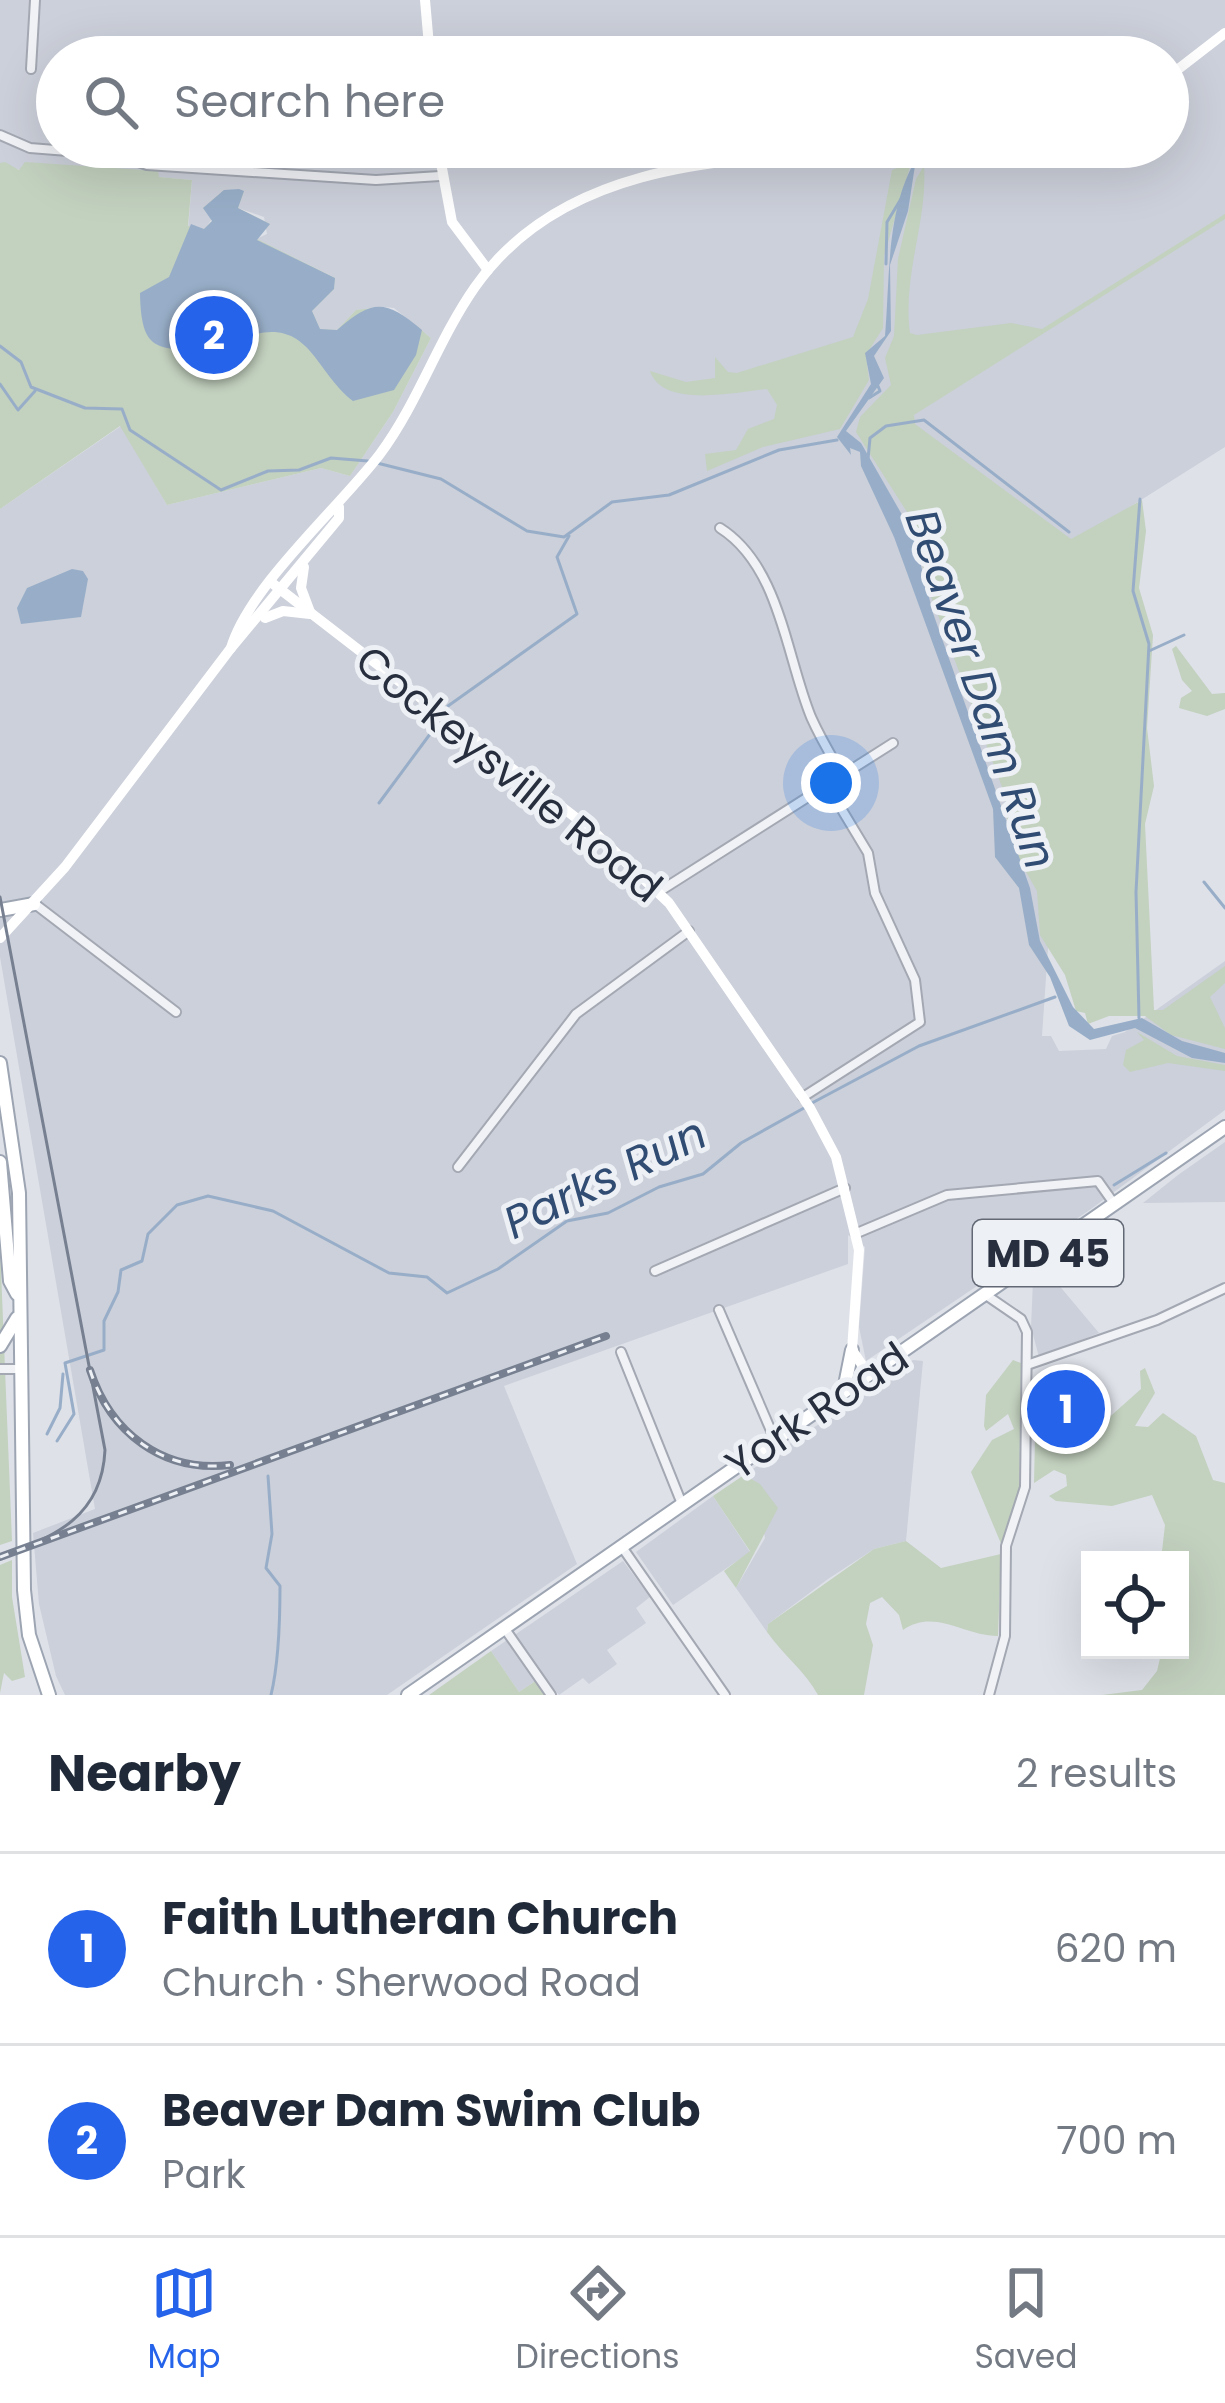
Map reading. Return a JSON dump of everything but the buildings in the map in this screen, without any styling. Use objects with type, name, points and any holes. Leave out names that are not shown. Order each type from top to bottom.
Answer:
[{"type":"main road","points":[[425,0],[428,36]]},
{"type":"main road","points":[[1189,61],[1225,33]]},
{"type":"main road","points":[[439,168],[452,222],[488,270]]},
{"type":"main road","points":[[0,938],[34,904],[332,509],[339,507],[382,450],[488,270],[543,222],[631,179],[677,168]]},
{"type":"main road","points":[[252,627],[277,587],[311,555],[339,518],[339,507]]},
{"type":"main road","points":[[230,648],[278,611],[312,615],[300,581],[311,555]]},
{"type":"main road","name":"Cockeysville Road","points":[[277,587],[593,831],[660,891],[806,1103],[847,1187],[857,1233],[852,1350]]},
{"type":"main road","points":[[0,910],[34,904]]},
{"type":"main road","points":[[0,1063],[19,1181],[25,1605],[49,1695]]},
{"type":"main road","name":"York Road","points":[[408,1695],[1225,1127]]},
{"type":"main road","points":[[0,1162],[10,1282],[17,1294]]},
{"type":"main road","points":[[0,1346],[18,1318]]},
{"type":"main road","points":[[852,1350],[869,1375]]},
{"type":"main road","points":[[840,1394],[852,1350]]},
{"type":"street","points":[[31,69],[35,0]]},
{"type":"street","points":[[0,135],[36,148]]},
{"type":"street","points":[[193,168],[376,180],[440,176]]},
{"type":"street","points":[[720,528],[740,543],[766,584],[812,718],[842,774]]},
{"type":"street","points":[[660,891],[893,743]]},
{"type":"street","points":[[806,1103],[920,1022],[915,980],[875,893],[868,853],[827,785]]},
{"type":"street","points":[[34,904],[176,1012]]},
{"type":"street","points":[[458,1167],[576,1014],[689,931]]},
{"type":"street","points":[[857,1233],[947,1195],[1070,1180],[1098,1181],[1115,1206]]},
{"type":"street","points":[[655,1271],[847,1187]]},
{"type":"street","points":[[1027,1366],[1157,1320],[1225,1288]]},
{"type":"street","points":[[986,1295],[1024,1322],[1027,1366],[1025,1486],[1006,1546],[1006,1628],[989,1695]]},
{"type":"street","points":[[719,1310],[775,1440]]},
{"type":"street","points":[[621,1352],[682,1504]]},
{"type":"street","points":[[0,1369],[19,1369]]},
{"type":"street","points":[[621,1546],[725,1695]]},
{"type":"street","points":[[504,1628],[551,1695]]},
{"type":"shaded area","points":[[0,0],[1225,0],[1225,447],[1076,541],[1042,1036],[1051,1036],[1059,1051],[1106,1049],[1112,1036],[1125,1032],[1225,961],[1225,1110],[1091,1209],[866,1361],[859,1327],[865,1247],[848,1235],[848,1264],[504,1386],[577,1564],[387,1695],[65,1695],[56,1676],[39,1604],[33,1533],[95,1509],[0,957],[0,509],[121,426],[167,505],[321,468],[350,476],[393,412],[431,338],[394,308],[384,307],[356,310],[337,330],[320,329],[312,311],[334,289],[335,278],[256,239],[267,234],[264,217],[238,208],[243,192],[239,189],[233,190],[204,230],[188,231],[192,180],[158,177],[158,172],[20,170],[0,163]]},
{"type":"shaded area","points":[[1225,1142],[1225,1202],[1143,1203],[1178,1175]]},
{"type":"shaded area","points":[[1047,1271],[1099,1333],[1039,1357],[1031,1327],[1033,1281]]},
{"type":"shaded area","points":[[913,1360],[923,1361],[906,1541],[874,1549],[828,1579],[768,1624],[767,1632],[736,1588],[765,1538],[756,1486],[744,1475]]},
{"type":"shaded area","points":[[713,1496],[750,1552],[673,1605],[636,1552]]},
{"type":"shaded area","points":[[623,1561],[650,1597],[636,1608],[646,1623],[607,1650],[617,1664],[589,1684],[583,1678],[559,1695],[543,1676],[519,1692],[491,1651]]},
{"type":"green space","points":[[25,162],[36,163],[36,168],[158,171],[159,177],[192,180],[188,226],[204,229],[213,220],[203,208],[224,190],[244,191],[238,208],[270,224],[257,239],[335,278],[334,289],[312,311],[320,329],[337,330],[356,310],[379,309],[405,318],[431,338],[393,412],[350,476],[321,468],[167,505],[120,426],[0,509],[0,163],[19,170]]},
{"type":"green space","points":[[910,168],[884,256],[883,328],[866,355],[869,380],[840,429],[763,447],[707,471],[705,454],[736,450],[748,429],[774,419],[777,405],[767,389],[720,395],[669,390],[650,371],[686,382],[715,378],[715,357],[728,372],[737,373],[853,337],[868,299],[892,170]]},
{"type":"green space","points":[[924,168],[908,311],[910,333],[917,335],[1011,323],[1042,329],[1225,214],[1225,219],[914,415],[915,424],[1071,539],[1142,500],[1146,531],[1139,588],[1153,635],[1147,728],[1154,786],[1145,824],[1154,1010],[1163,1010],[1225,966],[1225,983],[1210,997],[1225,1028],[1225,1049],[1171,1035],[1145,1016],[1109,1016],[1088,1024],[1085,1013],[1076,1011],[1065,975],[1040,935],[1037,891],[1009,842],[1005,795],[926,583],[914,523],[856,432],[860,417],[891,385],[885,358],[894,336],[898,259],[916,179]]},
{"type":"green space","points":[[1176,646],[1212,694],[1225,693],[1225,709],[1207,716],[1179,708],[1181,698],[1192,691],[1182,680],[1172,649]]},
{"type":"green space","points":[[1137,1032],[1177,1056],[1225,1065],[1225,1071],[1168,1063],[1130,1072],[1123,1065],[1126,1050],[1144,1040]]},
{"type":"green space","points":[[0,1246],[12,1541],[0,1545]]},
{"type":"green space","points":[[1013,1360],[1021,1363],[1019,1496],[1002,1546],[971,1472],[992,1440],[1014,1429],[1008,1414],[986,1431],[984,1426],[986,1395]]},
{"type":"green space","points":[[1145,1368],[1155,1393],[1135,1426],[1148,1427],[1163,1413],[1196,1436],[1213,1480],[1225,1483],[1225,1695],[1102,1695],[1142,1690],[1160,1659],[1189,1659],[1189,1551],[1162,1551],[1165,1525],[1152,1495],[1112,1506],[1056,1501],[1049,1496],[1067,1486],[1066,1475],[1054,1470],[1034,1483],[1035,1440],[1056,1452],[1087,1448],[1095,1430],[1141,1389],[1140,1371]]},
{"type":"green space","points":[[744,1475],[760,1484],[778,1508],[736,1588],[724,1571],[750,1551],[713,1496]]},
{"type":"green space","points":[[906,1541],[941,1568],[1001,1554],[998,1636],[938,1622],[903,1630],[899,1615],[882,1597],[870,1603],[866,1624],[873,1645],[864,1695],[818,1695],[767,1632],[768,1624],[874,1549]]},
{"type":"green space","points":[[12,1560],[12,1597],[25,1677],[12,1681],[4,1673],[0,1693],[0,1565]]},
{"type":"green space","points":[[491,1651],[519,1692],[537,1680],[547,1695],[429,1695]]},
{"type":"water","name":"Beaver Dam Run","points":[[915,168],[908,211],[890,265],[891,331],[874,356],[884,378],[846,431],[861,443],[913,534],[933,613],[1030,888],[1040,941],[1073,1007],[1094,1029],[1142,1018],[1182,1041],[1225,1053],[1225,1063],[1192,1058],[1135,1028],[1090,1040],[1069,1026],[1050,977],[1029,945],[1019,888],[995,857],[993,809],[894,537],[861,466],[860,452],[850,448],[851,455],[837,437],[871,384],[865,353],[885,336],[889,268],[894,222],[906,179]]},
{"type":"water","points":[[224,190],[244,191],[238,208],[270,224],[257,240],[335,278],[334,289],[312,311],[320,329],[337,330],[360,313],[379,307],[398,313],[422,330],[416,355],[394,390],[353,401],[310,351],[288,335],[255,334],[245,348],[245,366],[230,372],[206,358],[151,340],[141,315],[140,293],[169,277],[191,224],[204,229],[212,221],[203,208]]},
{"type":"water","points":[[72,569],[83,571],[88,579],[81,617],[21,624],[17,608],[27,588]]},
{"type":"waterway","points":[[886,264],[887,222],[904,194]]},
{"type":"waterway","name":"Beaver Dam Run","points":[[0,346],[21,362],[31,387],[85,408],[122,409],[130,430],[221,490],[268,471],[299,470],[331,458],[368,461]]},
{"type":"waterway","points":[[869,364],[880,391],[869,398]]},
{"type":"waterway","points":[[0,384],[18,410],[35,391]]},
{"type":"waterway","points":[[868,459],[870,438],[886,426],[924,420],[1069,532]]},
{"type":"waterway","name":"Beaver Dam Run","points":[[377,463],[441,479],[527,531],[564,537],[612,502],[669,495],[779,450],[837,440]]},
{"type":"waterway","points":[[1139,1018],[1136,892],[1149,644],[1133,591],[1140,499]]},
{"type":"waterway","points":[[448,706],[577,614],[557,557],[569,536]]},
{"type":"waterway","points":[[1149,651],[1184,635]]},
{"type":"waterway","points":[[379,803],[436,726]]},
{"type":"waterway","points":[[1204,882],[1225,908]]},
{"type":"waterway","name":"Parks Run","points":[[812,1103],[919,1046],[1055,997]]},
{"type":"waterway","name":"Parks Run","points":[[57,1441],[74,1414],[65,1363],[104,1350],[104,1321],[118,1292],[121,1270],[142,1261],[148,1234],[177,1205],[208,1196],[273,1211],[389,1273],[427,1277],[447,1293],[498,1269],[567,1221],[608,1213],[659,1187],[703,1174],[741,1143],[804,1108]]},
{"type":"waterway","points":[[1114,1185],[1166,1153]]},
{"type":"waterway","name":"Parks Run","points":[[47,1434],[60,1408],[63,1374]]},
{"type":"waterway","points":[[268,1476],[272,1534],[266,1568],[280,1586],[271,1695]]},
{"type":"tram line","points":[[0,897],[105,1450],[102,1473],[85,1508],[57,1532],[0,1556]]},
{"type":"railway","points":[[0,1557],[606,1336]]},
{"type":"railway","points":[[90,1370],[111,1412],[142,1444],[182,1462],[230,1465]]},
{"type":"place","name":"Beaver Dam Swim Club","points":[[214,335]]},
{"type":"place","name":"Faith Lutheran Church","points":[[1066,1409]]}]
